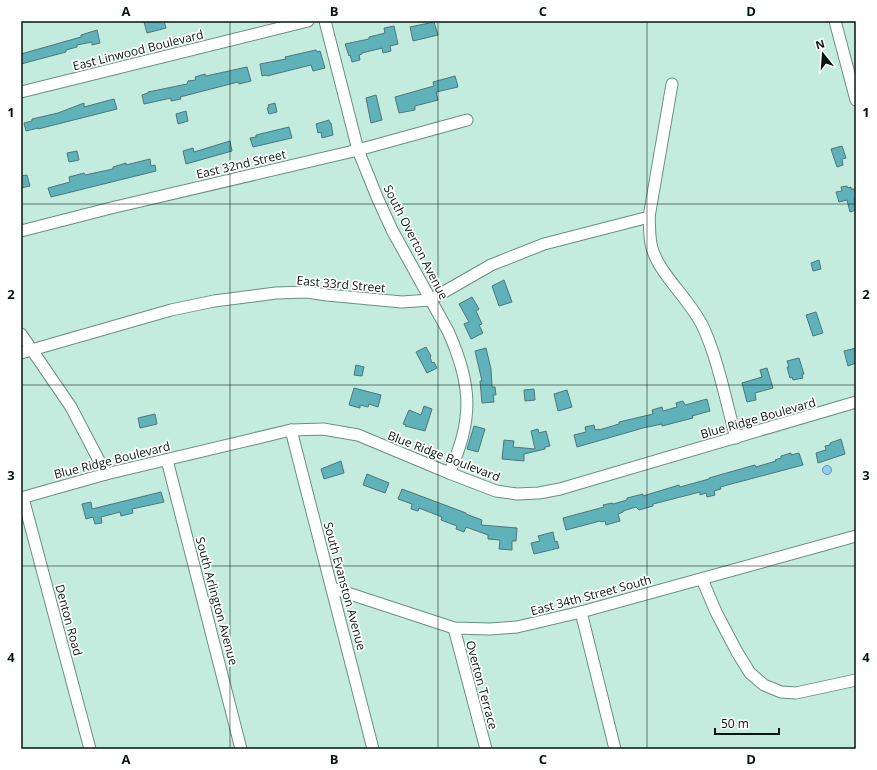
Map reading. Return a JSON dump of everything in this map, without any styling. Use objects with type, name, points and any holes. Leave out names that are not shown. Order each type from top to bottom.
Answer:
[{"type":"street","name":"East Linwood Boulevard","points":[[21,92],[308,21]]},
{"type":"street","name":"South Overton Avenue","points":[[325,21],[358,150],[392,230],[448,331],[455,345],[463,370],[468,396],[467,414],[463,436],[456,458],[449,473]]},
{"type":"street","points":[[835,21],[856,100]]},
{"type":"street","points":[[672,84],[649,218],[651,243],[661,268],[692,307],[707,335],[712,348],[736,438]]},
{"type":"street","name":"East 32nd Street","points":[[21,232],[125,204],[358,150],[467,120]]},
{"type":"street","name":"East 33rd Street","points":[[21,353],[171,310],[276,293],[307,292],[402,302],[430,300],[491,265],[527,250],[544,244],[649,218]]},
{"type":"street","points":[[21,334],[71,407],[106,474]]},
{"type":"street","name":"Blue Ridge Boulevard","points":[[22,498],[106,474],[291,430],[323,430],[358,435],[496,491],[517,494],[539,493],[560,489],[856,402]]},
{"type":"street","name":"South Evanston Avenue","points":[[291,430],[373,749]]},
{"type":"street","name":"South Arlington Avenue","points":[[166,460],[242,749]]},
{"type":"street","name":"Denton Road","points":[[22,498],[90,749]]},
{"type":"street","name":"East 34th Street South","points":[[332,588],[454,628],[490,629],[517,627],[582,612],[856,536]]},
{"type":"street","points":[[702,579],[716,612],[737,652],[750,673],[764,685],[781,692],[796,693],[856,680]]},
{"type":"street","points":[[582,612],[615,749]]},
{"type":"street","name":"Overton Terrace","points":[[454,628],[486,749]]},
{"type":"water","points":[[827,465],[832,470],[827,475],[822,470]]},
{"type":"building","points":[[164,21],[166,28],[147,33],[144,22]]},
{"type":"building","points":[[434,22],[438,35],[413,41],[410,27]]},
{"type":"building","points":[[394,26],[398,44],[390,46],[391,51],[383,53],[382,48],[362,53],[359,55],[360,60],[352,62],[345,44],[369,39],[369,37],[385,33],[384,28]]},
{"type":"building","points":[[97,30],[100,43],[92,45],[92,42],[77,45],[77,47],[66,50],[66,52],[21,64],[21,54],[81,37],[81,35]]},
{"type":"building","points":[[316,50],[317,52],[320,51],[325,68],[313,71],[311,65],[262,76],[260,64],[286,59],[285,57]]},
{"type":"building","points":[[247,67],[251,81],[239,84],[238,82],[180,97],[181,99],[171,101],[171,98],[144,104],[142,95],[148,92],[187,84],[188,81],[196,80],[195,77],[205,74],[206,76]]},
{"type":"building","points":[[455,76],[458,87],[436,92],[438,100],[415,106],[415,110],[399,113],[395,97],[434,86],[433,82]]},
{"type":"building","points":[[376,95],[382,120],[371,123],[366,98]]},
{"type":"building","points":[[114,99],[117,109],[26,131],[24,123],[32,121],[32,119],[58,113],[84,103],[84,107]]},
{"type":"building","points":[[275,103],[277,112],[269,114],[267,108],[269,107],[268,105]]},
{"type":"building","points":[[186,111],[188,121],[178,124],[176,114]]},
{"type":"building","points":[[329,120],[333,135],[322,138],[321,132],[318,133],[316,124]]},
{"type":"building","points":[[289,127],[292,138],[253,147],[250,138],[256,137],[256,135]]},
{"type":"building","points":[[230,141],[232,151],[186,164],[183,151],[193,148],[194,152]]},
{"type":"building","points":[[842,146],[846,158],[842,159],[843,165],[837,167],[831,149]]},
{"type":"building","points":[[77,151],[79,160],[69,162],[67,153]]},
{"type":"building","points":[[150,159],[151,166],[155,165],[156,171],[51,197],[48,188],[70,182],[69,177],[84,173],[85,175],[113,169],[113,167],[126,163],[126,165]]},
{"type":"building","points":[[27,175],[30,186],[21,188],[21,176]]},
{"type":"building","points":[[847,186],[848,188],[851,187],[851,189],[854,189],[856,196],[856,198],[854,198],[856,210],[850,212],[847,200],[839,202],[836,192],[842,191],[841,187]]},
{"type":"building","points":[[819,260],[821,269],[813,271],[811,263]]},
{"type":"building","points":[[504,280],[512,302],[499,306],[492,286]]},
{"type":"building","points":[[472,297],[479,309],[476,311],[482,324],[479,325],[483,333],[471,339],[464,324],[469,322],[459,304]]},
{"type":"building","points":[[816,312],[823,333],[813,336],[806,315]]},
{"type":"building","points":[[426,347],[431,356],[432,363],[434,362],[437,368],[427,373],[416,352]]},
{"type":"building","points":[[486,348],[491,369],[492,387],[495,387],[496,395],[493,395],[494,402],[482,403],[480,381],[482,381],[475,351]]},
{"type":"building","points":[[856,348],[856,363],[848,366],[844,351]]},
{"type":"building","points":[[799,358],[804,374],[802,374],[803,378],[793,380],[792,377],[790,378],[787,361]]},
{"type":"building","points":[[356,365],[364,367],[362,376],[354,375]]},
{"type":"building","points":[[767,368],[773,388],[755,393],[756,400],[747,402],[742,383],[762,377],[760,370]]},
{"type":"building","points":[[354,388],[381,395],[378,407],[369,404],[368,407],[360,405],[360,408],[349,405]]},
{"type":"building","points":[[534,389],[535,400],[525,401],[524,390]]},
{"type":"building","points":[[567,390],[572,407],[558,411],[554,394]]},
{"type":"building","points":[[707,399],[710,411],[692,416],[693,418],[662,426],[662,424],[643,428],[577,447],[574,435],[586,432],[585,427],[594,425],[595,430],[599,430],[619,424],[619,422],[653,414],[652,410],[662,407],[663,411],[677,407],[676,403],[683,401],[685,405]]},
{"type":"building","points":[[424,406],[432,409],[425,431],[405,426],[406,425],[403,424],[409,410],[421,415]]},
{"type":"building","points":[[155,414],[157,424],[140,428],[138,418]]},
{"type":"building","points":[[474,426],[485,429],[478,452],[467,449]]},
{"type":"building","points":[[538,429],[539,433],[546,431],[550,446],[545,447],[545,449],[524,454],[524,461],[502,459],[504,440],[514,441],[513,447],[535,449],[531,431]]},
{"type":"building","points":[[841,439],[845,454],[818,463],[816,453],[826,450],[825,446]]},
{"type":"building","points":[[791,453],[791,455],[799,453],[803,465],[720,487],[721,489],[714,491],[715,495],[707,497],[706,493],[700,495],[700,492],[653,504],[653,506],[639,510],[636,507],[618,514],[620,521],[606,525],[605,521],[600,521],[566,530],[563,518],[604,507],[603,505],[627,500],[627,498],[643,494],[643,496],[679,485],[680,487],[755,465],[756,467],[776,461],[775,460],[781,458],[781,456]]},
{"type":"building","points":[[341,461],[344,473],[324,479],[321,469]]},
{"type":"building","points":[[367,474],[389,483],[385,493],[363,485]]},
{"type":"building","points":[[402,489],[482,520],[481,525],[517,528],[516,541],[512,541],[512,550],[499,549],[500,540],[488,539],[488,535],[466,527],[464,532],[456,529],[457,526],[441,520],[442,517],[419,508],[418,511],[411,509],[412,504],[398,499]]},
{"type":"building","points":[[161,492],[164,502],[132,509],[133,513],[121,516],[120,512],[101,517],[102,523],[95,524],[93,517],[86,519],[82,504],[91,502],[92,509]]},
{"type":"building","points":[[553,532],[555,542],[557,541],[559,548],[534,554],[531,543],[540,541],[538,536]]}]
